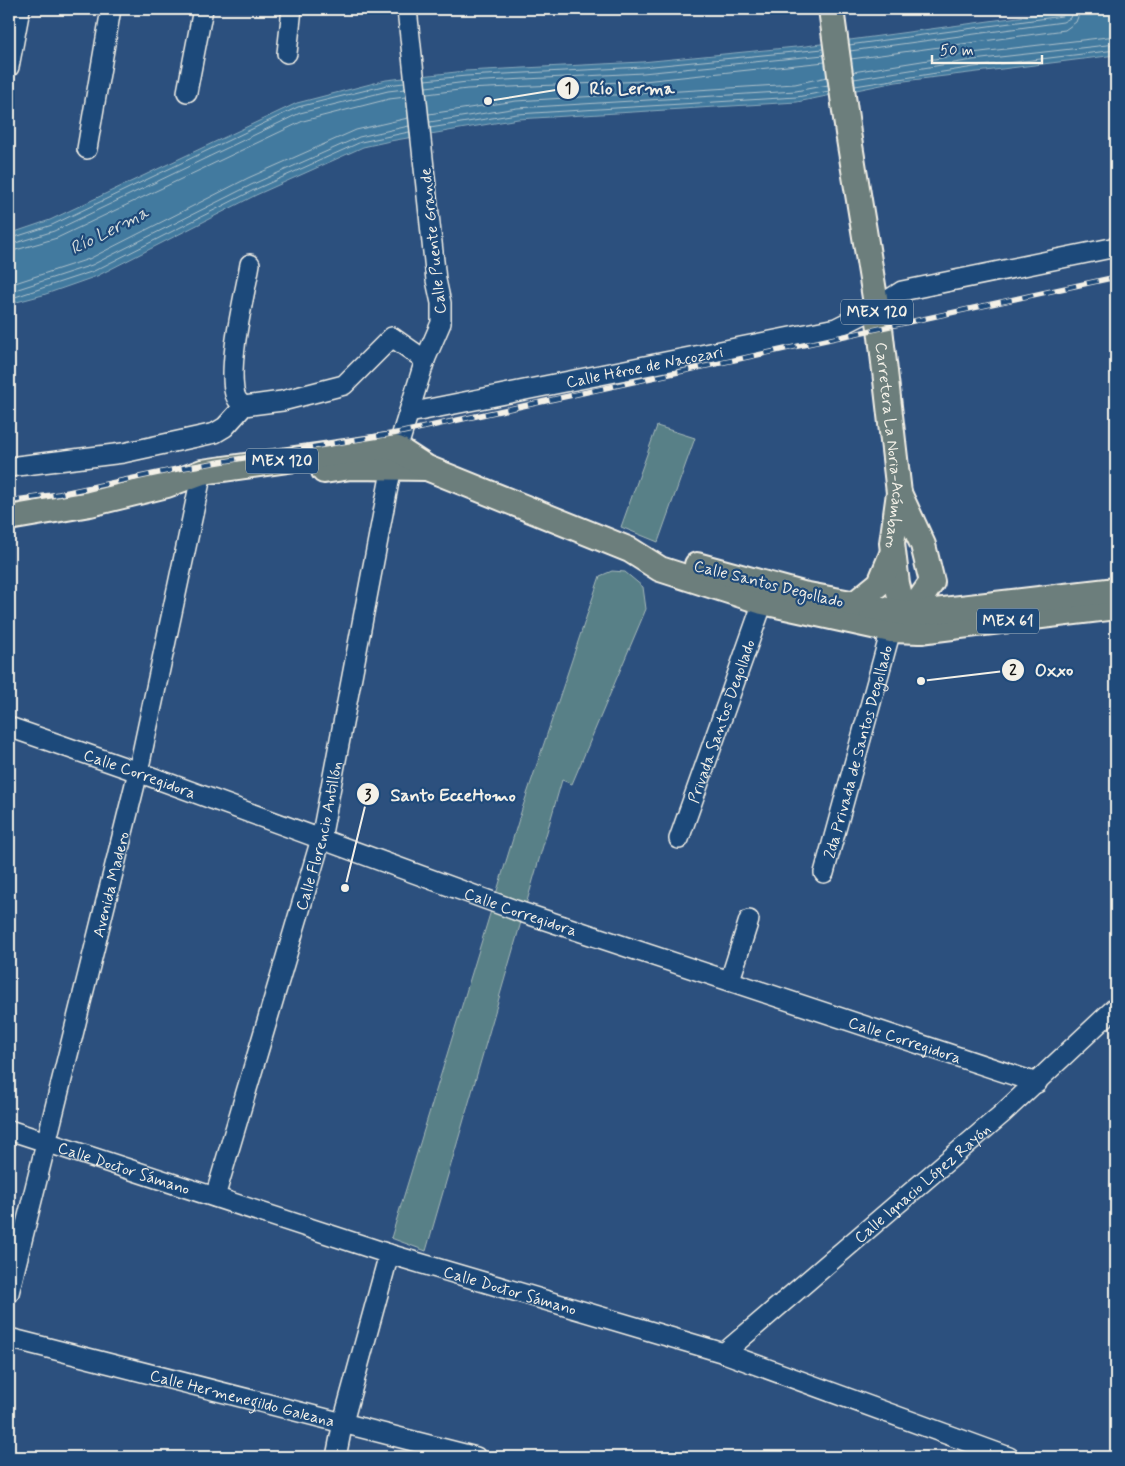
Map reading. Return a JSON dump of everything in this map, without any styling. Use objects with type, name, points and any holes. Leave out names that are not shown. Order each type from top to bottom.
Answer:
[{"type":"main road","name":"Carretera La Noria-Acámbaro","points":[[830,9],[880,328],[899,493],[892,552],[896,584],[905,626]]},
{"type":"main road","name":"MEX 120","points":[[9,518],[90,504],[167,485],[201,479],[351,467],[395,457]]},
{"type":"main road","name":"Calle Santos Degollado","points":[[395,457],[427,468],[630,550],[660,569],[763,602],[905,626]]},
{"type":"main road","name":"MEX 120","points":[[899,493],[922,545],[932,582]]},
{"type":"main road","name":"Calle Santos Degollado","points":[[630,550],[665,556],[803,594],[853,604],[905,626]]},
{"type":"main road","name":"MEX 120","points":[[853,604],[880,583],[892,552]]},
{"type":"main road","points":[[905,626],[932,582],[948,604],[959,608]]},
{"type":"main road","name":"MEX 61","points":[[905,626],[959,608],[1116,590]]},
{"type":"main road","name":"MEX 61","points":[[905,626],[1116,607]]},
{"type":"street","points":[[9,67],[20,9]]},
{"type":"street","points":[[87,149],[111,9]]},
{"type":"street","points":[[187,92],[203,9]]},
{"type":"street","points":[[287,52],[292,9]]},
{"type":"street","name":"Calle Puente Grande","points":[[395,457],[425,360],[441,323],[441,303],[436,280],[407,9]]},
{"type":"street","name":"Calle Héroe de Nacozari","points":[[409,413],[836,328],[876,308],[902,291],[1116,247]]},
{"type":"street","points":[[244,406],[237,401],[234,390],[236,355],[250,264]]},
{"type":"street","points":[[9,467],[123,453],[216,433],[225,427],[244,406],[282,401],[344,386],[392,337],[425,360]]},
{"type":"street","name":"Calle Florencio Antillón","points":[[215,1197],[321,839],[395,457]]},
{"type":"street","name":"Avenida Madero","points":[[9,1293],[138,772],[201,479]]},
{"type":"street","name":"Privada Santos Degollado","points":[[679,839],[763,602]]},
{"type":"street","name":"2da Privada de Santos Degollado","points":[[824,874],[905,626]]},
{"type":"street","name":"Calle Corregidora","points":[[9,727],[138,772],[515,910],[1037,1083]]},
{"type":"street","points":[[730,980],[749,920]]},
{"type":"street","name":"Calle Ignacio López Rayón","points":[[724,1354],[1037,1083],[1116,1007]]},
{"type":"street","name":"Calle Doctor Sámano","points":[[9,1130],[389,1254],[724,1354],[1009,1457]]},
{"type":"street","points":[[336,1457],[343,1422],[389,1254]]},
{"type":"street","name":"Calle Hermenegildo Galeana","points":[[9,1338],[476,1457]]},
{"type":"green space","points":[[657,426],[695,438],[658,542],[621,527]]},
{"type":"green space","points":[[612,571],[625,572],[643,587],[646,609],[572,784],[562,780],[426,1251],[391,1238],[522,809],[600,576]]},
{"type":"water","points":[[1077,9],[1116,9],[1116,55],[896,82],[797,102],[518,119],[363,147],[256,195],[97,276],[43,295],[9,304],[9,234],[50,220],[297,103],[386,80],[465,71],[642,62],[806,46]]},
{"type":"railway","points":[[9,501],[59,494],[177,469],[403,432],[1116,277]]},
{"type":"place","name":"Río Lerma","points":[[488,101]]},
{"type":"place","name":"Oxxo","points":[[921,681]]},
{"type":"place","name":"Santo EcceHomo","points":[[345,888]]}]
